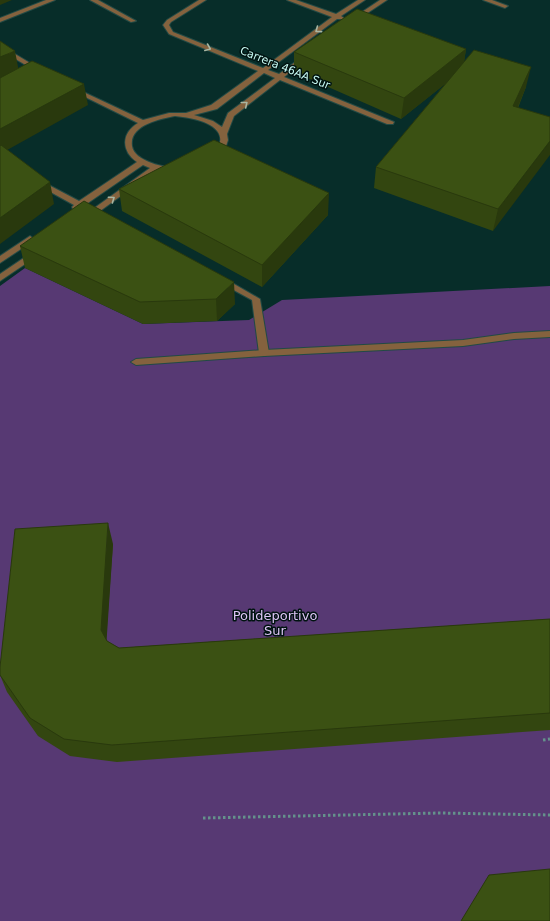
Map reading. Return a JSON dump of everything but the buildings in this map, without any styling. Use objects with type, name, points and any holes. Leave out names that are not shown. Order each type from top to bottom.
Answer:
[{"type":"street","points":[[0,20],[52,0]]},
{"type":"street","points":[[93,0],[133,21]]},
{"type":"street","name":"Carrera 46AA Sur","points":[[203,0],[169,20],[166,25],[171,34],[390,122]]},
{"type":"street","points":[[290,0],[337,16],[349,24],[359,25]]},
{"type":"street","points":[[186,115],[214,106],[264,71],[337,16],[362,0]]},
{"type":"street","points":[[349,24],[384,0]]},
{"type":"street","points":[[486,0],[505,6]]},
{"type":"street","points":[[0,47],[47,76]]},
{"type":"street","points":[[223,135],[231,115],[310,53]]},
{"type":"street","points":[[68,86],[143,123]]},
{"type":"street","points":[[186,115],[206,119],[220,129],[224,142],[218,157],[206,162],[182,168],[156,167],[142,162],[129,150],[128,142],[130,135],[143,123],[164,116],[186,115]]},
{"type":"street","points":[[67,213],[142,162]]},
{"type":"street","points":[[81,221],[96,214],[156,167]]},
{"type":"street","points":[[32,179],[96,214]]},
{"type":"street","points":[[0,260],[37,235]]},
{"type":"street","points":[[0,278],[43,247]]},
{"type":"street","points":[[216,277],[256,299],[264,353]]},
{"type":"street","points":[[136,362],[264,353],[463,343],[514,336],[550,334]]},
{"type":"path","points":[[542,740],[550,740]]},
{"type":"path","points":[[203,818],[440,813],[550,815]]},
{"type":"green space","name":"Polideportivo Sur","points":[[25,268],[143,324],[249,320],[282,300],[550,286],[550,921],[0,921],[0,286]]}]
